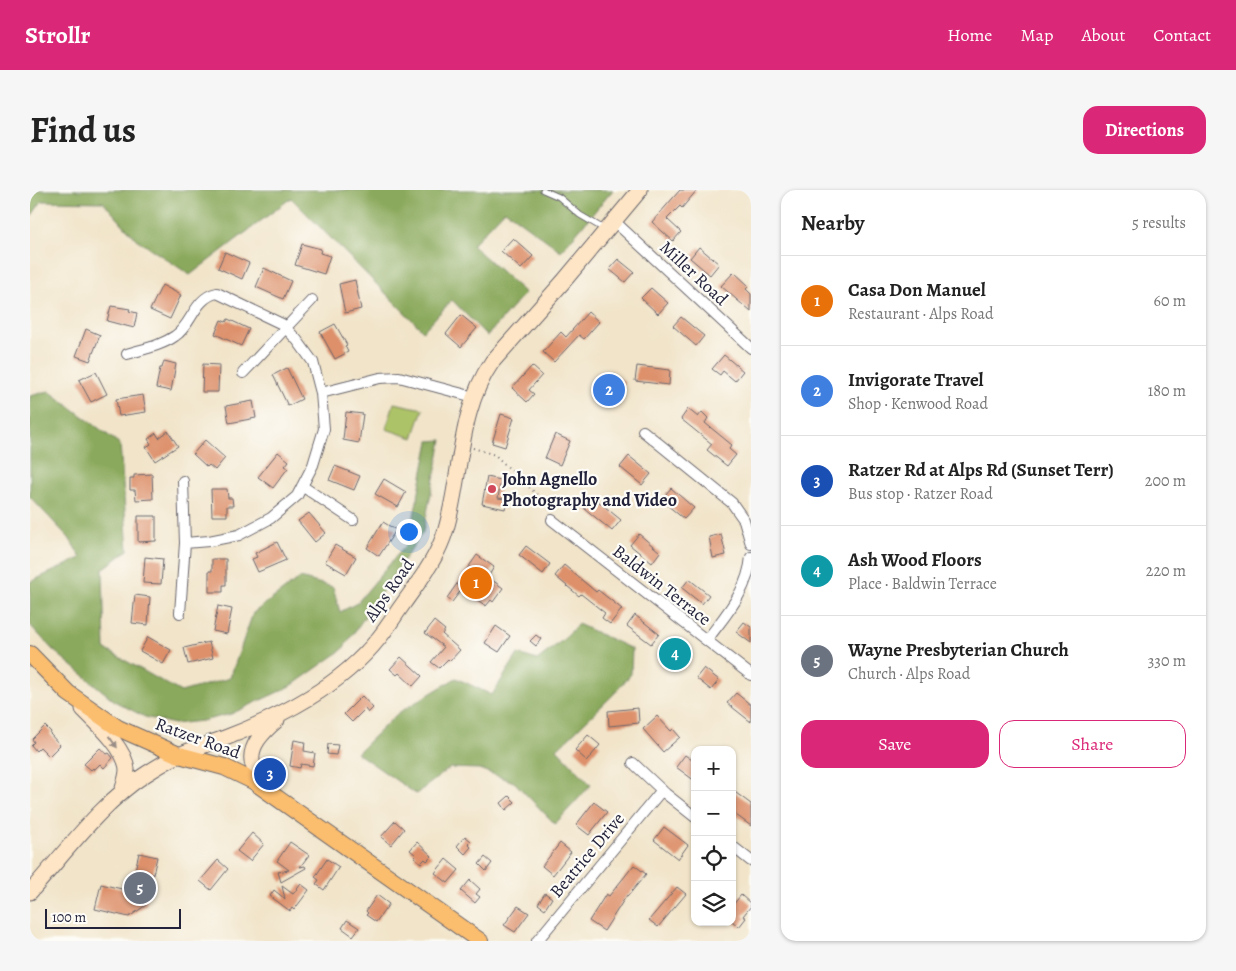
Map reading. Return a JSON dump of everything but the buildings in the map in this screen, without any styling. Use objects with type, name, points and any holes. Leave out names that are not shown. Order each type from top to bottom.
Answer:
[{"type":"main road","name":"Alps Road","points":[[30,892],[110,802],[145,774],[179,755],[226,738],[290,710],[330,684],[358,661],[379,638],[424,575],[446,528],[470,410],[479,383],[492,362],[640,190]]},
{"type":"main road","name":"Ratzer Road","points":[[30,654],[68,693],[118,728],[179,755],[225,768],[253,780],[480,941]]},
{"type":"main road","points":[[68,693],[107,734],[124,757],[127,768],[122,792]]},
{"type":"main road","points":[[271,792],[253,765],[252,753],[266,729],[290,710]]},
{"type":"street","name":"Miller Road","points":[[610,226],[751,348]]},
{"type":"street","points":[[127,354],[160,345],[177,336],[207,295],[217,293],[282,324],[297,340],[313,362],[321,393],[324,429],[313,465],[296,496],[271,518],[239,535],[209,541],[185,543]]},
{"type":"street","points":[[243,373],[312,300]]},
{"type":"street","points":[[321,393],[380,378],[399,377],[474,397]]},
{"type":"street","points":[[643,431],[732,504],[744,520],[751,544]]},
{"type":"street","points":[[180,613],[185,543],[183,481]]},
{"type":"street","points":[[302,486],[353,520]]},
{"type":"street","name":"Baldwin Terrace","points":[[552,520],[751,675]]},
{"type":"street","points":[[707,640],[736,602],[748,573],[751,557]]},
{"type":"street","points":[[633,763],[691,814]]},
{"type":"street","name":"Beatrice Drive","points":[[537,941],[662,790]]},
{"type":"street","points":[[736,849],[751,861]]},
{"type":"lane","points":[[543,190],[559,197],[580,215],[610,226]]},
{"type":"path","points":[[463,445],[495,455],[548,505],[552,520]]},
{"type":"green space","points":[[30,190],[613,190],[561,251],[505,210],[472,245],[525,293],[487,336],[452,300],[423,331],[291,198],[190,275],[136,239],[103,202],[42,201],[30,218]]},
{"type":"green space","points":[[49,391],[120,444],[128,550],[103,569],[105,649],[181,692],[230,678],[253,613],[300,578],[333,587],[340,612],[357,603],[409,541],[429,441],[442,440],[423,532],[342,650],[291,686],[231,714],[202,721],[174,724],[145,717],[116,702],[53,650],[30,625],[30,582],[81,558],[69,538],[30,497],[30,396]]},
{"type":"green space","points":[[394,403],[423,409],[413,438],[386,429]]},
{"type":"green space","points":[[578,624],[632,649],[631,674],[613,695],[557,749],[591,785],[555,824],[514,782],[479,769],[450,768],[416,794],[357,753],[398,713],[456,678],[492,695],[518,654],[537,660],[564,639]]},
{"type":"place","name":"Invigorate Travel","points":[[609,390]]},
{"type":"place","name":"John Agnello Photography and Video","points":[[492,489]]},
{"type":"place","name":"Casa Don Manuel","points":[[476,583]]},
{"type":"place","name":"Ash Wood Floors","points":[[675,654]]},
{"type":"place","name":"Ratzer Rd at Alps Rd (Sunset Terr)","points":[[270,774]]},
{"type":"place","name":"Wayne Presbyterian Church","points":[[140,888]]}]
